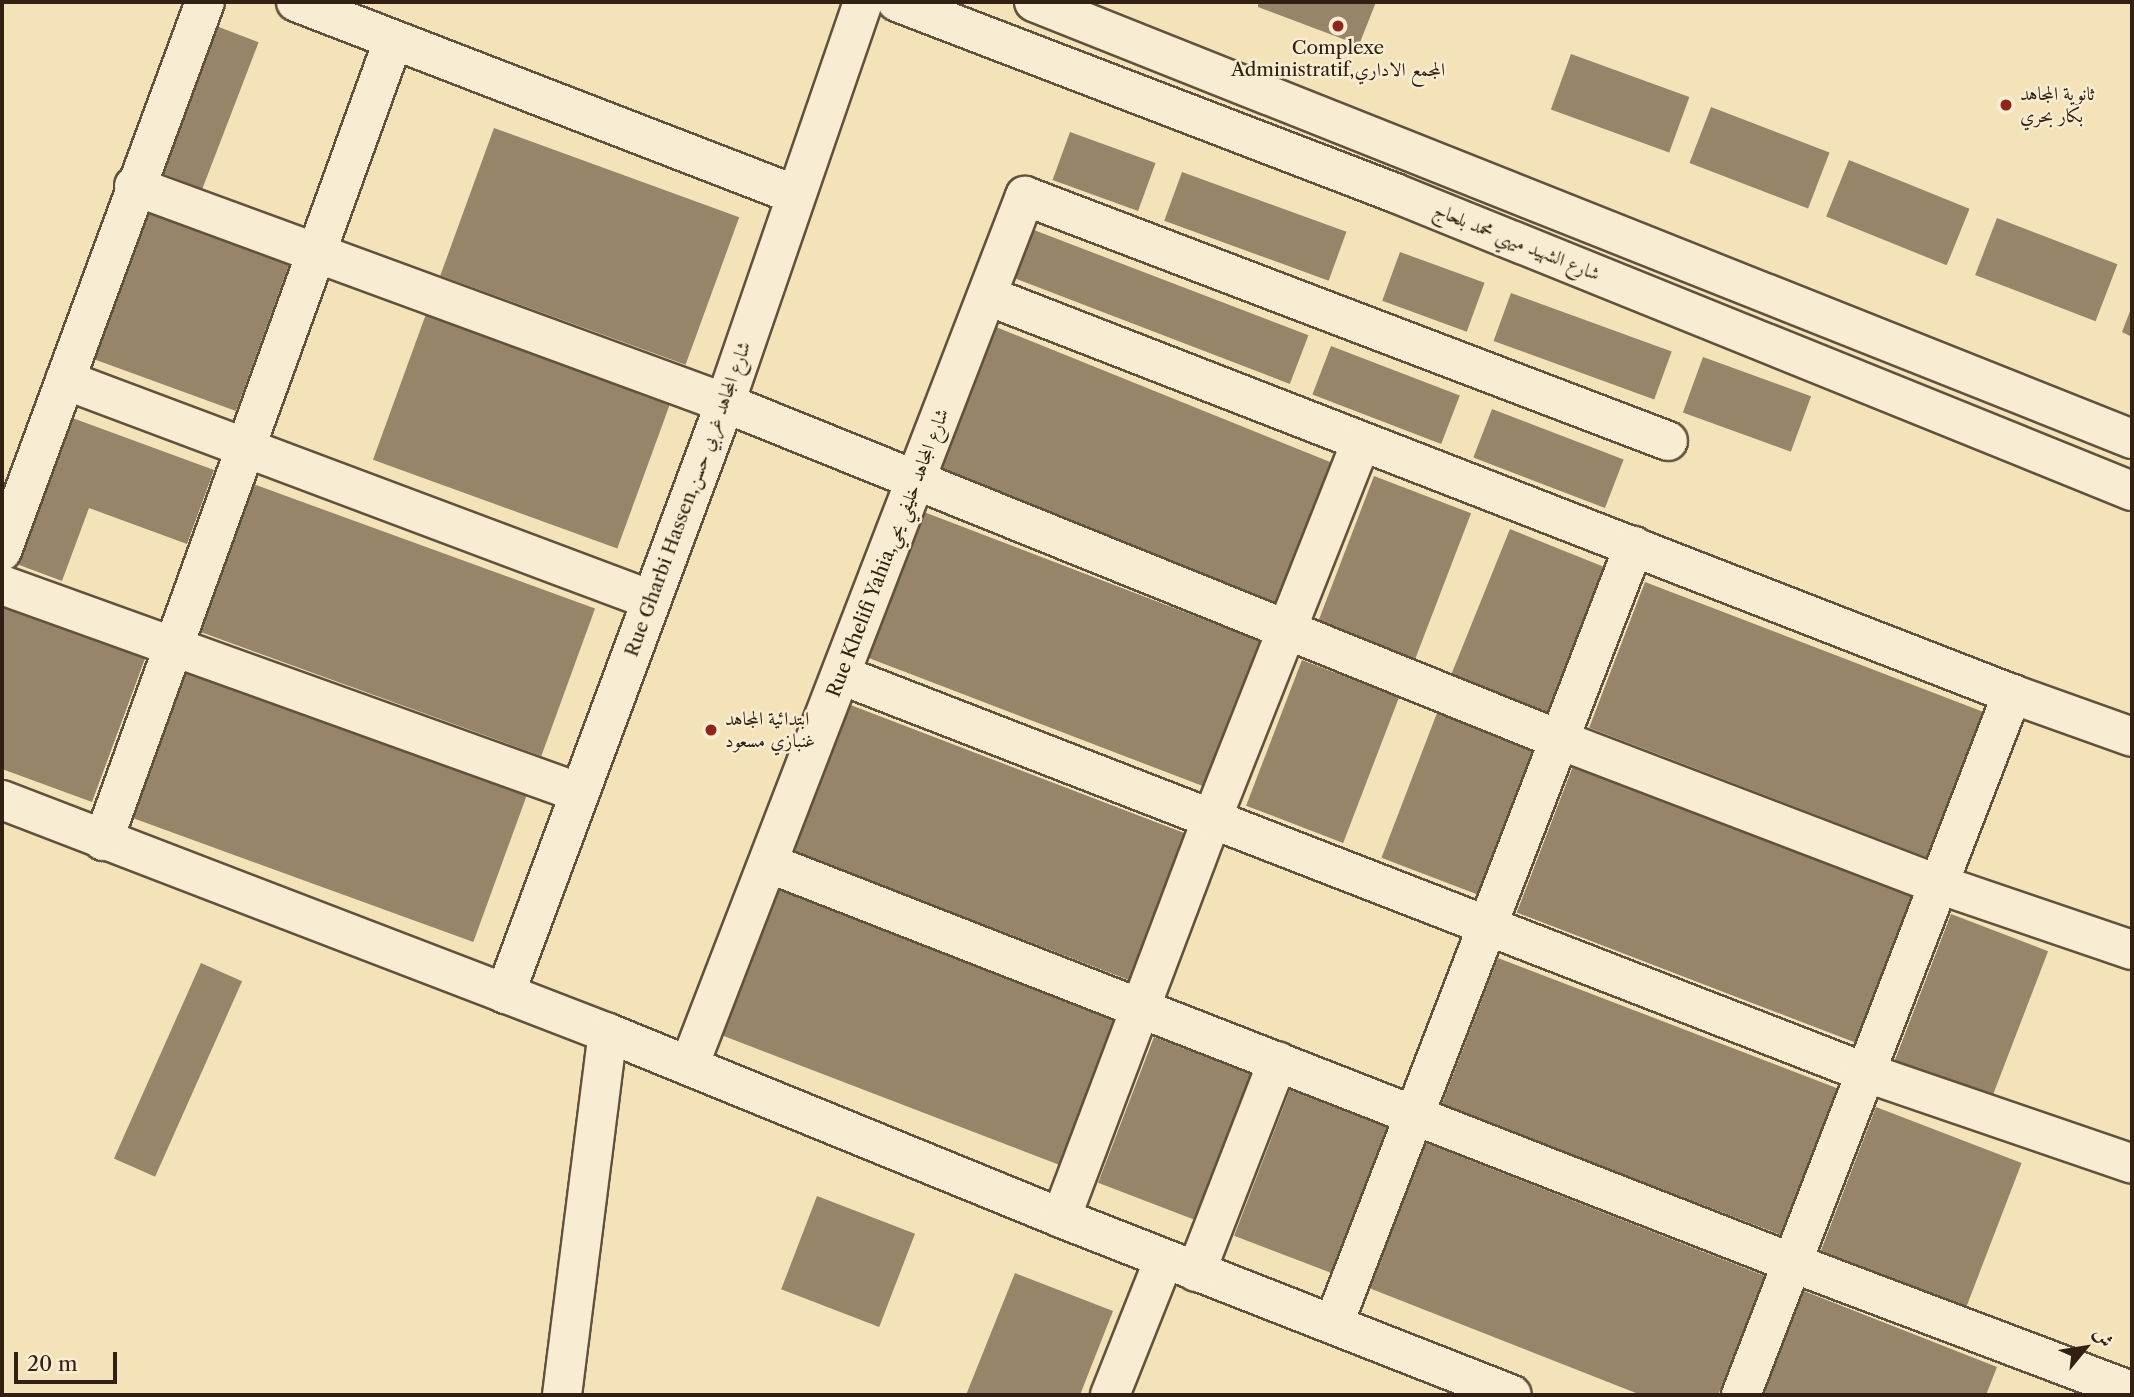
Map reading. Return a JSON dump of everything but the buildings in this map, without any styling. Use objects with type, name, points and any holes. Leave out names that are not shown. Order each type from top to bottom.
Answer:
[{"type":"street","points":[[2,551],[134,186],[205,2]]},
{"type":"street","points":[[296,2],[796,195]]},
{"type":"street","name":"Rue Gharbi Hassen,شارع المجاهد غربي حسن","points":[[505,993],[724,403],[863,2]]},
{"type":"street","name":"شارع الشهيد ميهي محمد بلحاج","points":[[897,2],[1420,203],[2132,491]]},
{"type":"street","points":[[1034,2],[2132,439]]},
{"type":"street","points":[[103,841],[172,644],[393,41]]},
{"type":"street","points":[[134,186],[724,403],[1560,740],[1938,884],[2132,950]]},
{"type":"street","name":"Rue Khelifi Yahia,شارع المجاهد خليفي يحي","points":[[689,1066],[1025,196],[1668,441]]},
{"type":"street","points":[[988,296],[2012,694],[2132,737]]},
{"type":"street","points":[[65,380],[244,450],[651,600]]},
{"type":"street","points":[[1061,1217],[1211,821],[1361,443]]},
{"type":"street","points":[[1334,1323],[1634,546]]},
{"type":"street","points":[[2,585],[580,793]]},
{"type":"street","points":[[841,675],[1211,821],[1864,1072],[2132,1164]]},
{"type":"street","points":[[1741,1395],[1790,1262],[2012,694]]},
{"type":"street","points":[[2,800],[608,1033],[1180,1265],[1334,1323],[1512,1395]]},
{"type":"street","points":[[768,863],[1790,1262],[2132,1391]]},
{"type":"street","points":[[562,1395],[608,1033]]},
{"type":"street","points":[[1110,1395],[1180,1265],[1278,1061]]},
{"type":"place","name":"Complexe Administratif,المجمع الاداري","points":[[1338,26]]},
{"type":"place","name":"ثانوية المجاهد بكار بحري","points":[[2006,105]]},
{"type":"place","name":"ابتدائية المجاهد غنبازي مسعود","points":[[711,730]]}]
